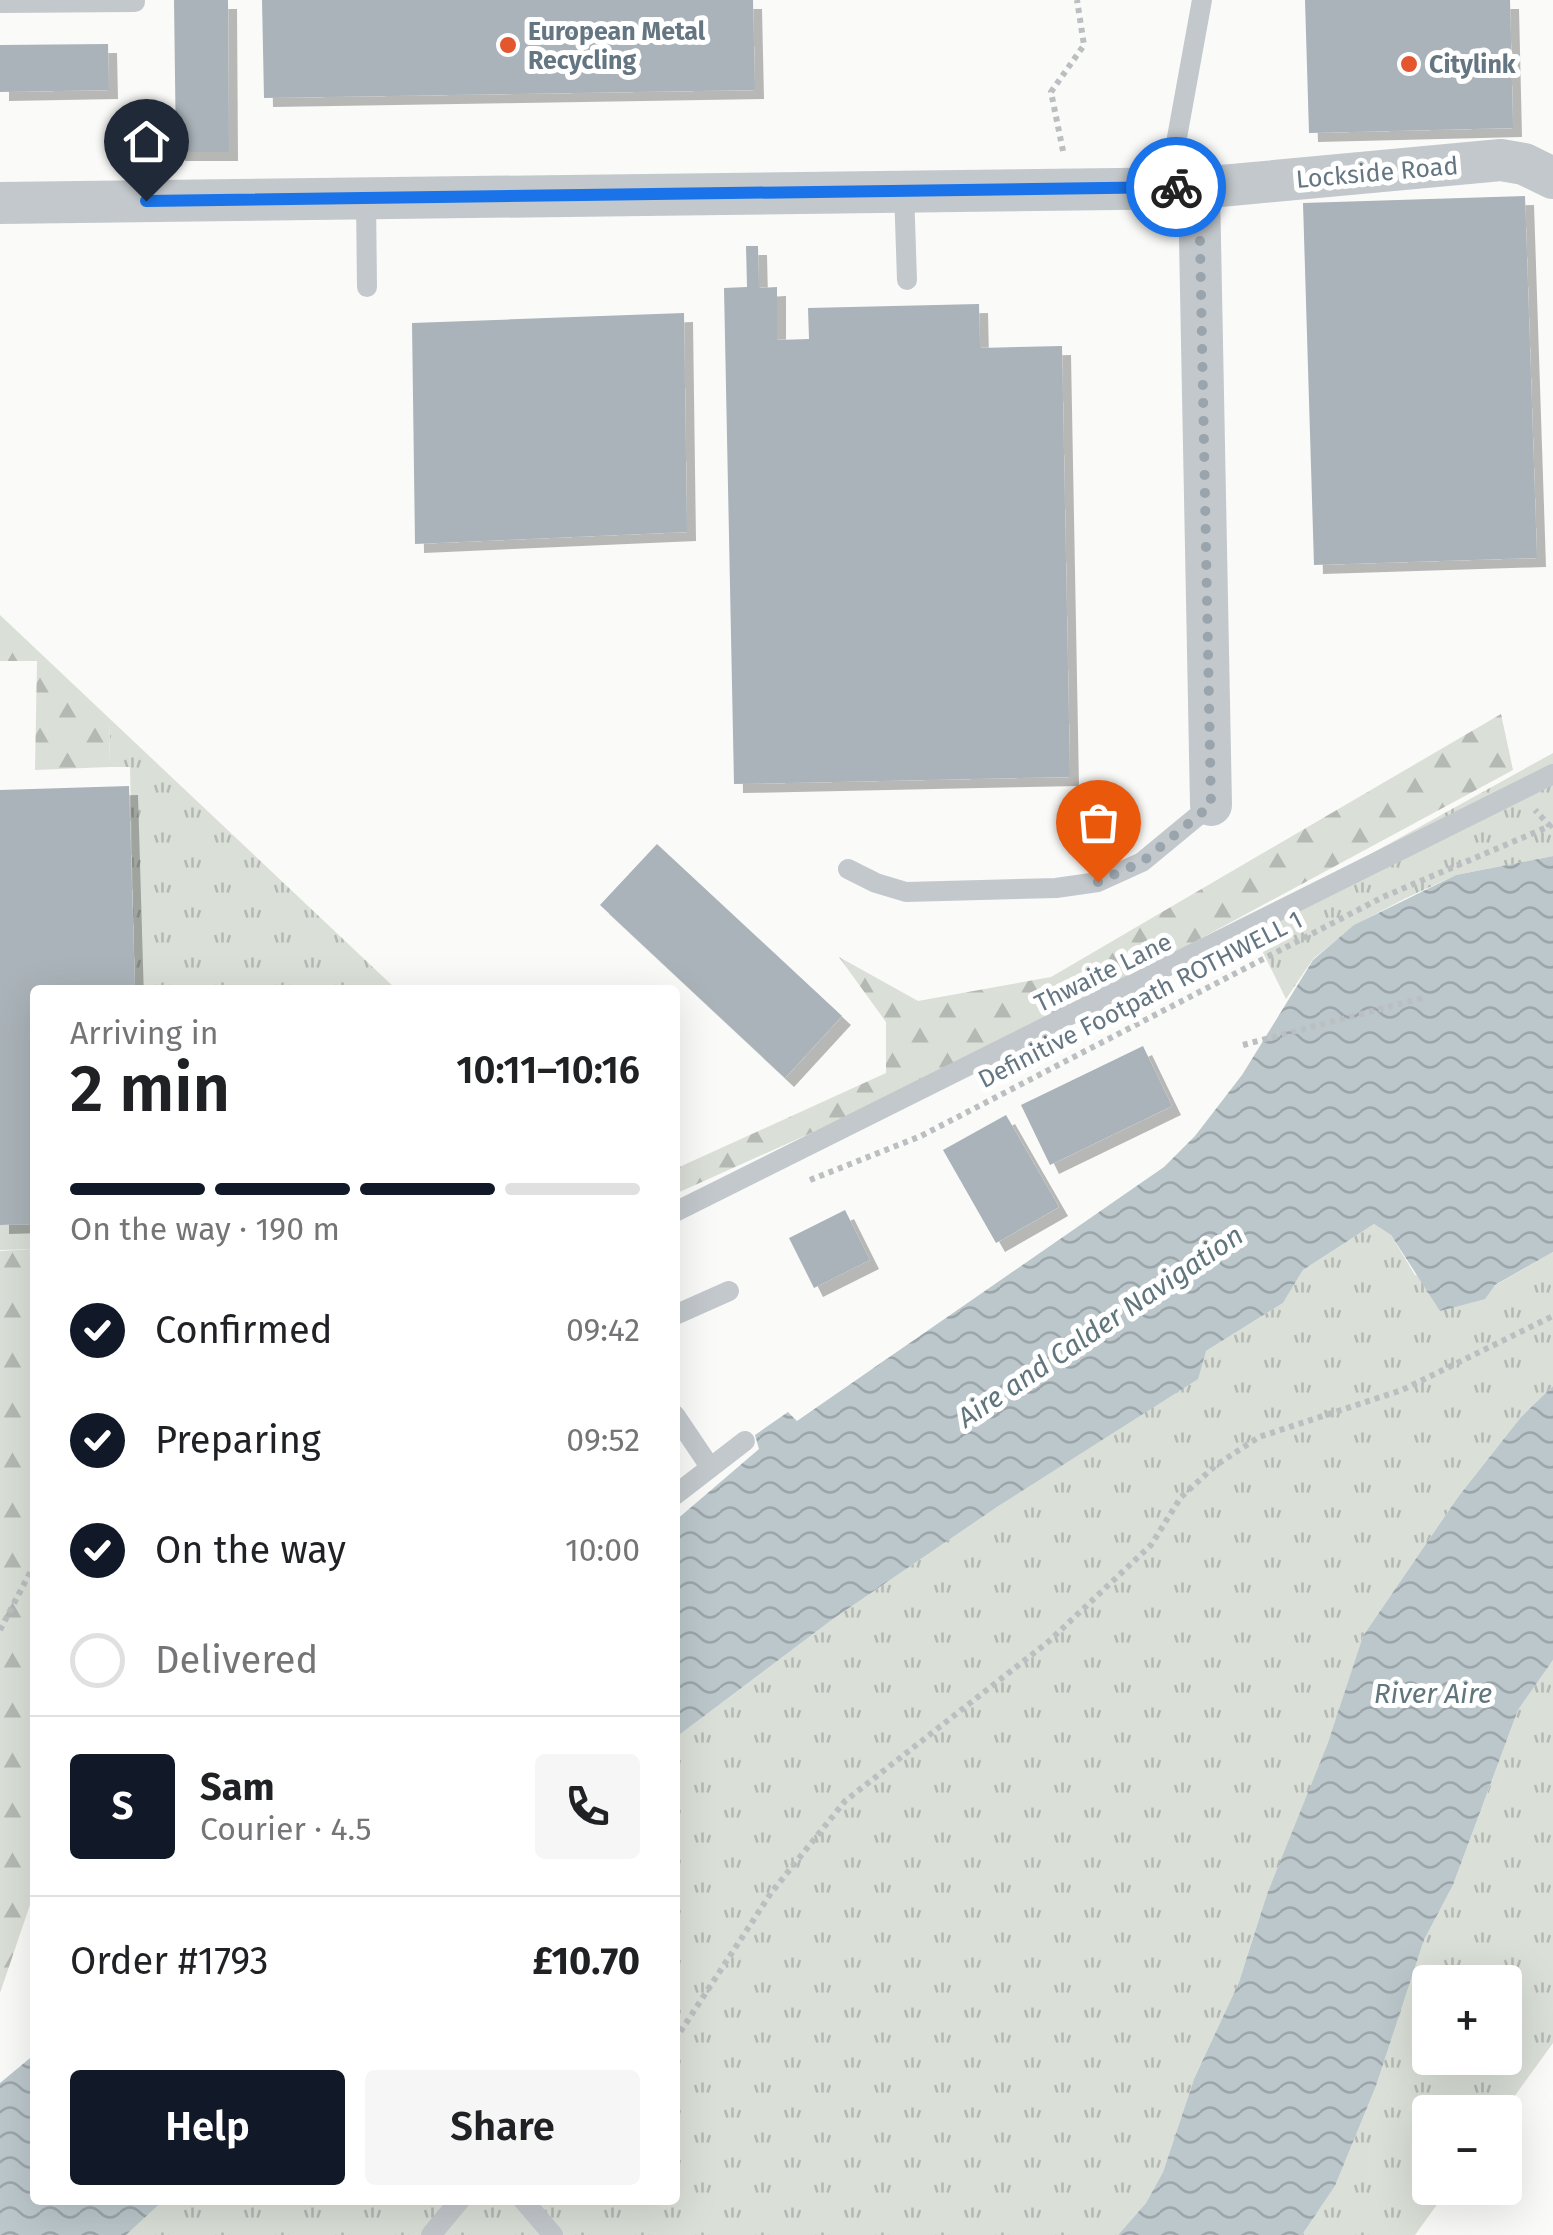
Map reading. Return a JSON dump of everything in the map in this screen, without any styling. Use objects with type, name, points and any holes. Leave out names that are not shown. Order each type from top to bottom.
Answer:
[{"type":"street","name":"Lockside Road","points":[[0,203],[1183,187],[1501,160],[1550,170]]},
{"type":"street","points":[[1183,187],[1211,805]]},
{"type":"lane","points":[[1183,187],[1202,0]]},
{"type":"lane","points":[[0,3],[135,2]]},
{"type":"lane","points":[[904,190],[907,280]]},
{"type":"lane","points":[[366,198],[367,286]]},
{"type":"lane","name":"Thwaite Lane","points":[[680,1210],[1553,774]]},
{"type":"lane","points":[[848,869],[906,892],[1056,888],[1098,882],[1142,862],[1211,805]]},
{"type":"lane","points":[[680,1313],[729,1291]]},
{"type":"lane","points":[[680,1422],[710,1467]]},
{"type":"lane","points":[[680,1491],[745,1441]]},
{"type":"lane","points":[[431,2235],[456,2205]]},
{"type":"lane","points":[[527,2205],[553,2235]]},
{"type":"path","points":[[1070,187],[1051,92],[1084,45],[1078,0]]},
{"type":"path","name":"Definitive Footpath ROTHWELL 1","points":[[797,1186],[921,1136],[1383,897],[1551,825],[1518,792]]},
{"type":"path","points":[[1244,1044],[1426,997]]},
{"type":"path","points":[[680,2032],[771,1893],[845,1801],[1048,1642],[1151,1545],[1180,1497],[1215,1466],[1259,1437],[1402,1390],[1553,1316]]},
{"type":"path","points":[[0,1630],[30,1573]]},
{"type":"green space","points":[[0,615],[110,719],[109,767],[35,770],[37,661],[0,661]]},
{"type":"green space","points":[[1501,714],[1513,770],[987,1054],[680,1192],[680,1167],[886,1073],[886,1022],[839,957],[918,1001],[1051,977]]},
{"type":"green space","points":[[110,719],[392,985],[135,985],[130,767],[109,767]]},
{"type":"green space","points":[[1553,753],[1553,856],[1456,875],[1355,925],[1313,959],[1286,999],[1248,922]]},
{"type":"green space","points":[[30,1224],[30,1249],[0,1250],[0,1225]]},
{"type":"green space","points":[[1374,1224],[1391,1235],[1415,1275],[1494,1286],[1553,1252],[1553,1386],[1521,1417],[1458,1497],[1363,1636],[1329,1743],[1267,1894],[1239,1982],[1194,2079],[1163,2172],[1146,2203],[1118,2235],[126,2235],[159,2205],[680,2205],[680,1734],[833,1619],[1000,1505],[1206,1351],[1283,1303],[1303,1270]]},
{"type":"green space","points":[[30,1249],[30,1905],[0,1993],[0,1251]]},
{"type":"green space","points":[[1553,1660],[1553,2043],[1515,2095],[1412,2095],[1412,2205],[1437,2205],[1415,2235],[1302,2235],[1335,2186],[1376,2086],[1412,1976],[1412,2075],[1522,2075],[1522,1965],[1416,1965],[1424,1940],[1453,1885],[1518,1710]]},
{"type":"water","name":"Aire and Calder Navigation","points":[[1553,856],[1553,1252],[1495,1285],[1485,1299],[1440,1311],[1391,1235],[1374,1224],[1303,1270],[1283,1303],[1206,1351],[1198,1379],[1000,1505],[833,1619],[680,1734],[680,1517],[759,1449],[755,1435],[788,1412],[797,1421],[1164,1167],[1195,1136],[1242,1075],[1313,960],[1354,925],[1456,875]]},
{"type":"water","name":"River Aire","points":[[1553,1386],[1553,1660],[1518,1710],[1453,1885],[1424,1940],[1416,1965],[1412,1965],[1412,1976],[1376,2086],[1335,2186],[1302,2235],[1118,2235],[1146,2203],[1163,2172],[1194,2079],[1239,1982],[1267,1894],[1328,1743],[1363,1636],[1458,1497],[1521,1417]]},
{"type":"water","points":[[30,2058],[30,2205],[159,2205],[126,2235],[0,2235],[0,2083]]},
{"type":"building","points":[[174,0],[228,0],[229,152],[176,152]]},
{"type":"building","name":"European Metal Recycling","points":[[262,0],[753,0],[755,90],[264,98]]},
{"type":"building","name":"Citylink","points":[[1305,0],[1510,0],[1513,128],[1309,133]]},
{"type":"building","points":[[108,44],[109,90],[0,92],[0,45]]},
{"type":"building","points":[[1525,196],[1537,558],[1314,565],[1303,203]]},
{"type":"building","points":[[746,246],[758,246],[759,288],[777,287],[777,340],[809,339],[808,308],[979,304],[980,348],[1062,346],[1070,777],[734,784],[724,288],[747,287]]},
{"type":"building","points":[[684,313],[687,532],[415,544],[412,323]]},
{"type":"building","points":[[129,786],[135,985],[30,985],[30,1224],[0,1225],[0,790]]},
{"type":"building","points":[[657,844],[842,1016],[785,1078],[600,905]]},
{"type":"building","points":[[1143,1046],[1172,1106],[1050,1165],[1021,1105]]},
{"type":"building","points":[[1006,1115],[1059,1207],[996,1243],[943,1150]]},
{"type":"building","points":[[845,1210],[870,1260],[814,1288],[789,1238]]},
{"type":"way so far","points":[[1098,882],[1142,862],[1211,805],[1199,188],[1176,187]]},
{"type":"place","name":"European Metal Recycling","points":[[508,45]]},
{"type":"place","name":"Citylink","points":[[1409,64]]},
{"type":"route","points":[[146,201],[1176,187]]}]
